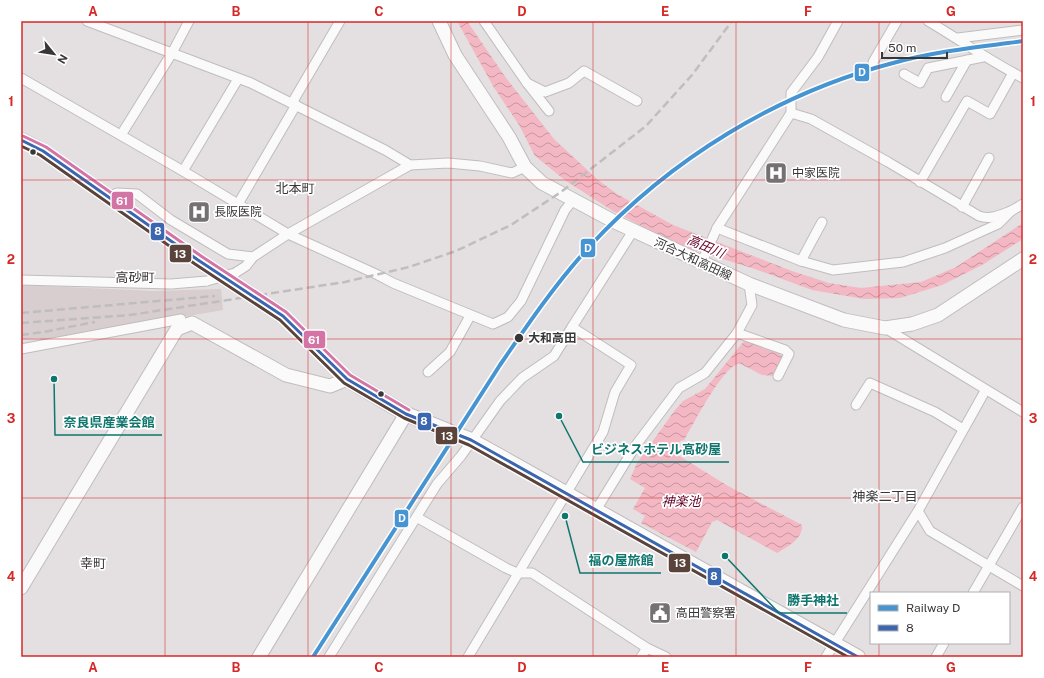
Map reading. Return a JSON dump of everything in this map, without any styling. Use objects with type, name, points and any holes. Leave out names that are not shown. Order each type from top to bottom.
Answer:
[{"type":"main road","points":[[21,140],[43,151],[198,260],[283,316],[347,379],[406,414],[471,440],[858,657]]},
{"type":"street","points":[[86,21],[238,79],[294,104],[385,150],[410,165]]},
{"type":"street","points":[[121,135],[172,53],[189,21]]},
{"type":"street","points":[[238,204],[340,21]]},
{"type":"street","name":"河合大和高田線","points":[[439,21],[455,55],[509,137],[525,166],[542,183],[633,231],[749,284],[844,320],[885,328],[912,324],[938,315],[1023,259]]},
{"type":"street","points":[[484,21],[527,83],[549,111]]},
{"type":"street","points":[[702,262],[715,232],[790,113],[791,93],[818,57],[838,21]]},
{"type":"street","points":[[873,62],[897,21]]},
{"type":"street","points":[[928,21],[958,38],[983,57],[1023,78]]},
{"type":"street","points":[[958,38],[1023,30]]},
{"type":"street","points":[[904,74],[920,83],[928,68],[983,57]]},
{"type":"street","points":[[946,97],[967,60]]},
{"type":"street","points":[[527,83],[545,92],[569,83],[584,71],[637,101]]},
{"type":"street","points":[[920,182],[967,101],[990,114],[1013,73]]},
{"type":"street","points":[[21,78],[183,171],[288,234],[393,283],[470,316],[493,324],[508,317],[521,301],[565,210],[574,199]]},
{"type":"street","points":[[183,171],[238,79]]},
{"type":"street","points":[[790,113],[811,119],[962,206],[986,218],[994,218],[1023,204]]},
{"type":"street","points":[[962,206],[989,158]]},
{"type":"street","points":[[21,280],[171,284],[207,281],[235,273],[246,266],[253,257],[288,234],[384,178],[410,165],[448,163],[480,166],[512,173],[525,166]]},
{"type":"street","points":[[110,197],[116,193],[137,194],[171,220],[228,254],[253,257]]},
{"type":"street","points":[[715,232],[801,262],[832,270],[903,262],[945,248],[998,224],[1011,211]]},
{"type":"street","points":[[801,262],[822,222]]},
{"type":"street","points":[[329,657],[418,518],[437,484],[461,456],[500,401],[522,378],[554,356],[633,231]]},
{"type":"street","points":[[596,510],[636,445],[679,388],[705,373],[737,333],[752,305],[749,284]]},
{"type":"street","points":[[428,372],[450,352],[470,316]]},
{"type":"street","points":[[21,349],[181,319],[177,329],[21,588]]},
{"type":"street","points":[[177,329],[192,323],[286,375],[330,386],[347,379]]},
{"type":"street","points":[[468,657],[517,573],[603,432],[615,392],[631,365],[572,328]]},
{"type":"street","points":[[885,328],[985,391],[1023,412]]},
{"type":"street","points":[[737,333],[784,350],[789,354],[778,376]]},
{"type":"street","points":[[856,405],[870,383],[935,412],[963,429]]},
{"type":"street","points":[[826,657],[918,511],[985,391]]},
{"type":"street","points":[[258,657],[406,414]]},
{"type":"street","points":[[975,592],[1023,507]]},
{"type":"street","points":[[918,511],[930,531],[988,567],[1023,586]]},
{"type":"street","points":[[418,518],[506,568],[517,573],[532,573],[647,648],[666,657]]},
{"type":"street","points":[[936,657],[943,644]]},
{"type":"street","points":[[641,657],[647,648]]},
{"type":"shaded area","points":[[21,285],[154,291],[221,289],[223,310],[42,341],[40,338],[21,339]]},
{"type":"water","name":"高田川","points":[[457,21],[467,21],[506,78],[554,139],[597,179],[617,194],[673,225],[792,271],[829,283],[861,288],[921,282],[956,267],[1023,223],[1023,239],[982,265],[942,285],[900,298],[864,299],[812,290],[755,269],[678,245],[613,211],[566,181],[535,156],[519,125],[493,86]]},
{"type":"water","name":"神楽池","points":[[749,340],[782,352],[780,355],[784,357],[774,376],[762,375],[739,363],[732,367],[724,375],[701,409],[684,440],[680,441],[673,452],[728,486],[802,525],[802,530],[794,542],[777,553],[717,520],[712,522],[696,552],[641,523],[645,516],[633,509],[645,488],[630,479],[637,463],[675,410],[683,401],[705,389],[744,341]]},
{"type":"railway","points":[[21,323],[130,315],[345,282],[409,267],[456,251],[511,225],[561,192],[646,126],[692,75],[732,21]]},
{"type":"railway","points":[[21,313],[215,296]]},
{"type":"railway","points":[[21,335],[95,322]]},
{"type":"rail line","name":"D","points":[[313,657],[521,334],[565,275],[589,247],[654,185],[690,158],[728,133],[768,111],[808,92],[850,76],[925,55],[1023,41]]},
{"type":"transit line","name":"61","points":[[23,136],[46,147],[201,256],[286,312],[350,375],[409,410]]},
{"type":"transit line","name":"8","points":[[21,140],[43,151],[198,260],[283,316],[347,379],[406,414],[471,440],[858,657]]},
{"type":"transit line","name":"13","points":[[21,146],[40,155],[195,264],[280,320],[344,383],[404,418],[469,445],[848,657]]},
{"type":"place","name":"中家医院","points":[[776,173]]},
{"type":"place","name":"長阪医院","points":[[199,212]]},
{"type":"place","name":"大和高田","points":[[519,338]]},
{"type":"place","name":"奈良県産業会館","points":[[54,379]]},
{"type":"place","name":"ビジネスホテル高砂屋","points":[[559,416]]},
{"type":"place","name":"福の屋旅館","points":[[565,516]]},
{"type":"place","name":"勝手神社","points":[[725,556]]},
{"type":"place","name":"高田警察署","points":[[660,613]]},
{"type":"district","name":"北本町","points":[[295,188]]},
{"type":"district","name":"高砂町","points":[[135,277]]},
{"type":"district","name":"神楽二丁目","points":[[885,496]]},
{"type":"district","name":"幸町","points":[[93,563]]}]
